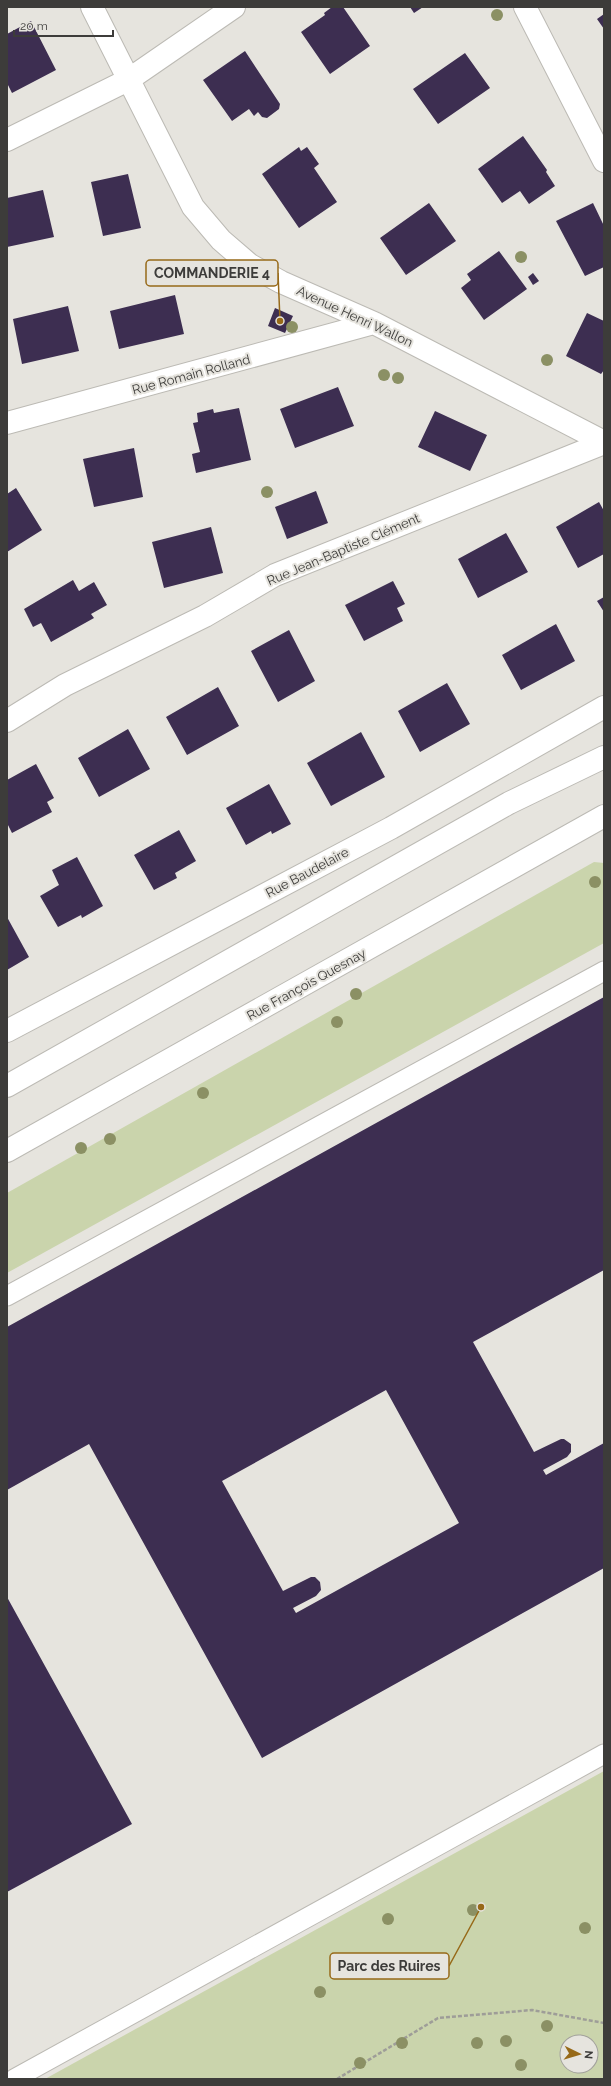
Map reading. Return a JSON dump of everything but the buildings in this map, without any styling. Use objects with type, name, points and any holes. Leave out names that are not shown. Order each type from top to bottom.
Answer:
[{"type":"street","name":"Avenue Henri Wallon","points":[[92,7],[193,207],[221,240],[250,265],[280,282],[374,323],[604,442]]},
{"type":"street","points":[[7,140],[128,80],[234,7]]},
{"type":"street","points":[[525,7],[604,161]]},
{"type":"street","name":"Rue Romain Rolland","points":[[7,423],[374,323]]},
{"type":"street","name":"Rue Jean-Baptiste Clément","points":[[7,721],[65,685],[205,616],[275,575],[604,442]]},
{"type":"street","name":"Rue Baudelaire","points":[[7,1031],[391,828],[604,707]]},
{"type":"street","points":[[7,1086],[509,803],[604,757]]},
{"type":"street","name":"Rue François Quesnay","points":[[7,1151],[604,816]]},
{"type":"lane","points":[[7,1296],[604,971]]},
{"type":"lane","points":[[14,2079],[604,1754]]},
{"type":"path","points":[[337,2079],[438,2018],[532,2010],[604,2023]]},
{"type":"green space","points":[[594,862],[604,863],[604,943],[7,1273],[7,1193]]},
{"type":"green space","points":[[604,1771],[604,2079],[45,2079]]},
{"type":"place","name":"COMMANDERIE 4","points":[[280,321]]},
{"type":"place","name":"Parc des Ruires","points":[[481,1907]]}]
